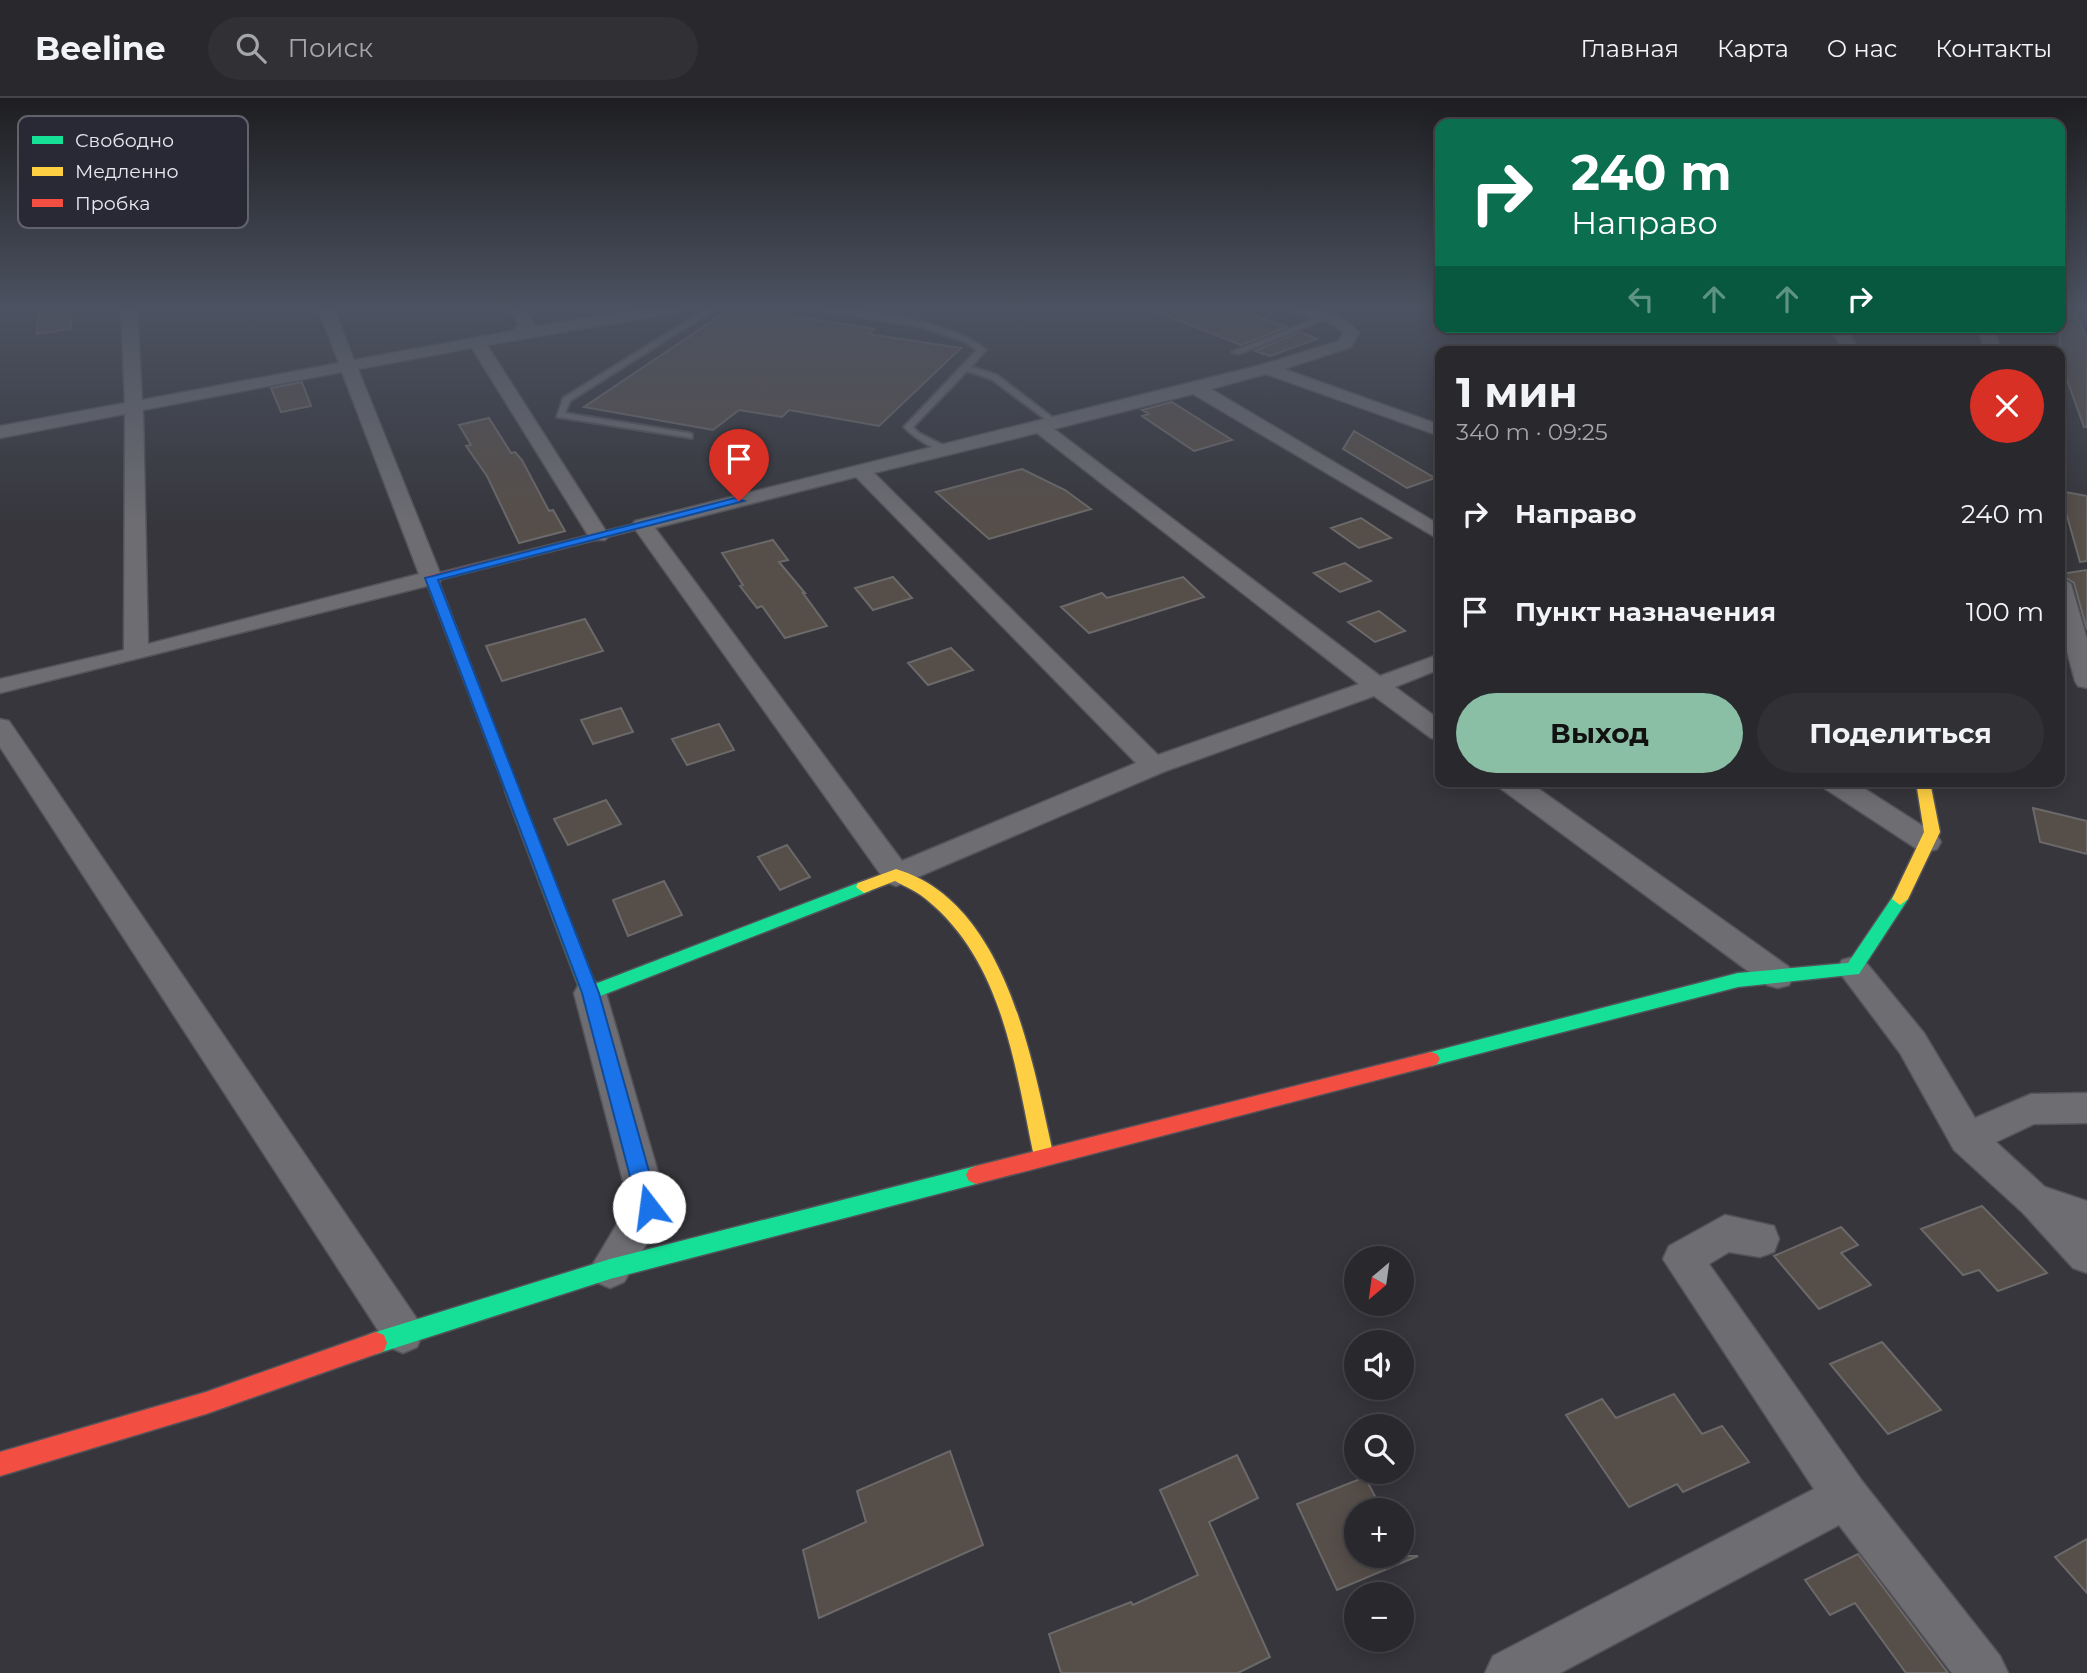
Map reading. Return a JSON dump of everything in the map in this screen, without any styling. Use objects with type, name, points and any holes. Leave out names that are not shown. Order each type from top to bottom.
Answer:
[{"type":"street","points":[[132,380],[136,654]]},
{"type":"street","points":[[0,432],[282,380]]},
{"type":"street","points":[[354,380],[590,993],[649,1207],[610,1269]]},
{"type":"street","points":[[500,380],[598,536]]},
{"type":"street","points":[[0,686],[1228,380]]},
{"type":"street","points":[[1296,380],[1435,429]]},
{"type":"street","points":[[1196,388],[1435,531]]},
{"type":"street","points":[[1048,425],[1377,686],[1435,728]]},
{"type":"street","points":[[860,470],[1154,766]]},
{"type":"street","points":[[642,525],[896,874],[924,887],[960,918],[993,968],[1012,1027],[1044,1157]]},
{"type":"street","points":[[2065,602],[2087,681]]},
{"type":"street","points":[[590,993],[896,874],[1154,766],[1435,663]]},
{"type":"street","points":[[0,727],[403,1333]]},
{"type":"street","points":[[1517,787],[1778,976]]},
{"type":"street","points":[[1842,787],[1927,842]]},
{"type":"street","points":[[0,1464],[206,1403],[403,1333],[610,1269],[1738,980],[1853,969],[1898,904],[1932,832],[1924,787]]},
{"type":"street","points":[[1853,969],[1912,1042],[1952,1109],[1966,1139],[2033,1200],[2087,1255]]},
{"type":"street","points":[[1966,1139],[2031,1109],[2087,1108]]},
{"type":"street","points":[[2033,1200],[2087,1219]]},
{"type":"street","points":[[1760,1239],[1724,1233],[1683,1259],[1846,1497],[1983,1673]]},
{"type":"street","points":[[1510,1673],[1846,1497]]},
{"type":"lane","points":[[599,380],[566,400],[560,415],[689,436]]},
{"type":"lane","points":[[947,449],[916,435],[908,427],[952,380]]},
{"type":"lane","points":[[997,380],[1048,425]]},
{"type":"building","points":[[625,380],[928,380],[879,426],[789,410],[782,417],[739,410],[713,430],[584,407]]},
{"type":"building","points":[[2067,380],[2087,380],[2087,427],[2084,427]]},
{"type":"building","points":[[302,382],[311,406],[281,412],[271,388]]},
{"type":"building","points":[[1172,402],[1232,440],[1194,451],[1142,416],[1149,414],[1142,410]]},
{"type":"building","points":[[489,418],[511,453],[515,452],[522,460],[549,511],[553,510],[565,531],[519,543],[487,476],[466,446],[471,445],[459,425]]},
{"type":"building","points":[[1354,431],[1435,478],[1407,488],[1343,449]]},
{"type":"building","points":[[1022,469],[1065,490],[1091,509],[989,539],[936,492]]},
{"type":"building","points":[[2065,492],[2087,496],[2087,561],[2080,562],[2065,509]]},
{"type":"building","points":[[1361,518],[1391,538],[1359,548],[1331,528]]},
{"type":"building","points":[[773,540],[788,560],[779,562],[805,593],[827,626],[785,638],[762,606],[757,608],[740,586],[743,585],[722,553]]},
{"type":"building","points":[[1345,563],[1371,581],[1340,592],[1314,573]]},
{"type":"building","points":[[2087,570],[2087,630],[2074,583],[2065,577],[2065,573]]},
{"type":"building","points":[[893,577],[912,598],[873,610],[855,588]]},
{"type":"building","points":[[1183,577],[1204,597],[1089,633],[1061,607],[1102,593],[1107,598]]},
{"type":"building","points":[[1379,611],[1405,631],[1375,642],[1348,622]]},
{"type":"building","points":[[585,619],[603,651],[502,681],[486,646]]},
{"type":"building","points":[[951,648],[973,670],[928,685],[908,663]]},
{"type":"building","points":[[621,708],[633,732],[593,744],[581,720]]},
{"type":"building","points":[[719,724],[734,750],[687,765],[672,739]]},
{"type":"building","points":[[606,800],[621,824],[568,845],[554,819]]},
{"type":"building","points":[[2033,808],[2087,821],[2087,854],[2040,842]]},
{"type":"building","points":[[787,845],[810,877],[780,890],[758,857]]},
{"type":"building","points":[[664,881],[682,915],[628,936],[613,900]]},
{"type":"building","points":[[1982,1206],[2047,1273],[1998,1291],[1979,1270],[1963,1275],[1921,1229]]},
{"type":"building","points":[[1841,1227],[1858,1245],[1841,1253],[1871,1285],[1819,1309],[1774,1256]]},
{"type":"building","points":[[1882,1342],[1941,1410],[1888,1434],[1830,1364]]},
{"type":"building","points":[[1674,1394],[1702,1434],[1722,1426],[1749,1462],[1683,1492],[1677,1484],[1629,1507],[1566,1415],[1602,1399],[1616,1418]]},
{"type":"building","points":[[950,1451],[983,1545],[819,1618],[803,1550],[866,1522],[857,1491]]},
{"type":"building","points":[[1237,1455],[1258,1498],[1209,1522],[1270,1657],[1238,1673],[1061,1673],[1049,1634],[1131,1602],[1133,1605],[1198,1575],[1160,1490]]},
{"type":"building","points":[[1347,1484],[1369,1484],[1376,1498],[1344,1498],[1344,1568],[1389,1568],[1356,1582],[1344,1582],[1344,1587],[1337,1590],[1297,1504]]},
{"type":"building","points":[[2087,1539],[2087,1593],[2055,1557]]},
{"type":"building","points":[[1858,1554],[1948,1673],[1906,1673],[1855,1603],[1830,1615],[1805,1580]]},
{"type":"traffic: fast","points":[[512,791],[590,993],[864,887]]},
{"type":"traffic: fast","points":[[1431,1059],[1738,980],[1853,969],[1900,899]]},
{"type":"traffic: fast","points":[[376,1343],[610,1269],[976,1175]]},
{"type":"traffic: slow","points":[[1900,899],[1932,832],[1924,787]]},
{"type":"traffic: slow","points":[[864,887],[896,875],[933,896],[959,921],[980,949],[997,981],[1010,1016],[1044,1157]]},
{"type":"traffic: jam","points":[[512,791],[431,578],[642,525]]},
{"type":"traffic: jam","points":[[976,1175],[1431,1059]]},
{"type":"traffic: jam","points":[[0,1464],[206,1403],[376,1343]]},
{"type":"route","points":[[649,1207],[590,993],[431,578],[739,501]]}]
